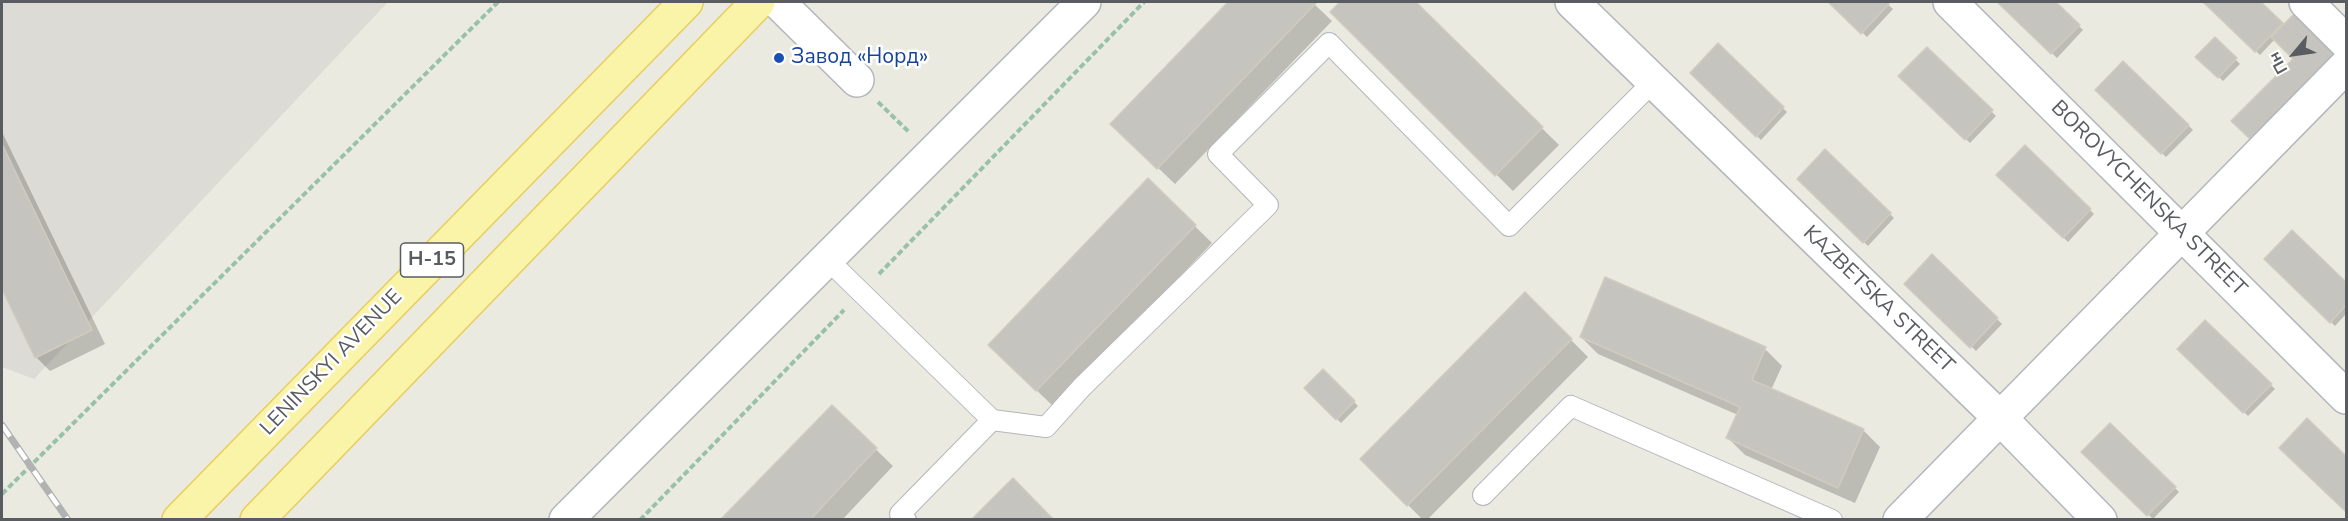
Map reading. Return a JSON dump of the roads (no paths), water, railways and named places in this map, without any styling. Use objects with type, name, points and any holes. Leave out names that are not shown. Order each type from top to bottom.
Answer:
[{"type":"main road","name":"LENINSKYI AVENUE","points":[[179,519],[686,2]]},
{"type":"main road","name":"Н-15","points":[[257,519],[758,2]]},
{"type":"street","points":[[778,2],[856,80]]},
{"type":"street","points":[[566,519],[1084,2]]},
{"type":"street","name":"KAZBETSKA STREET","points":[[1572,2],[2001,419],[2100,519]]},
{"type":"street","name":"BOROVYCHENSKA STREET","points":[[1950,2],[2346,397]]},
{"type":"street","points":[[2306,2],[2346,42]]},
{"type":"street","points":[[1900,519],[2001,419],[2346,66]]},
{"type":"lane","points":[[826,258],[992,420],[1046,428],[1082,387],[1268,206],[1218,154],[1329,43],[1509,226],[1653,82]]},
{"type":"lane","points":[[1483,495],[1571,406],[1832,519]]},
{"type":"lane","points":[[906,519],[900,514],[992,420]]},
{"type":"railway","points":[[2,425],[68,520]]},
{"type":"place","name":"Завод «Норд»","points":[[779,58]]}]
